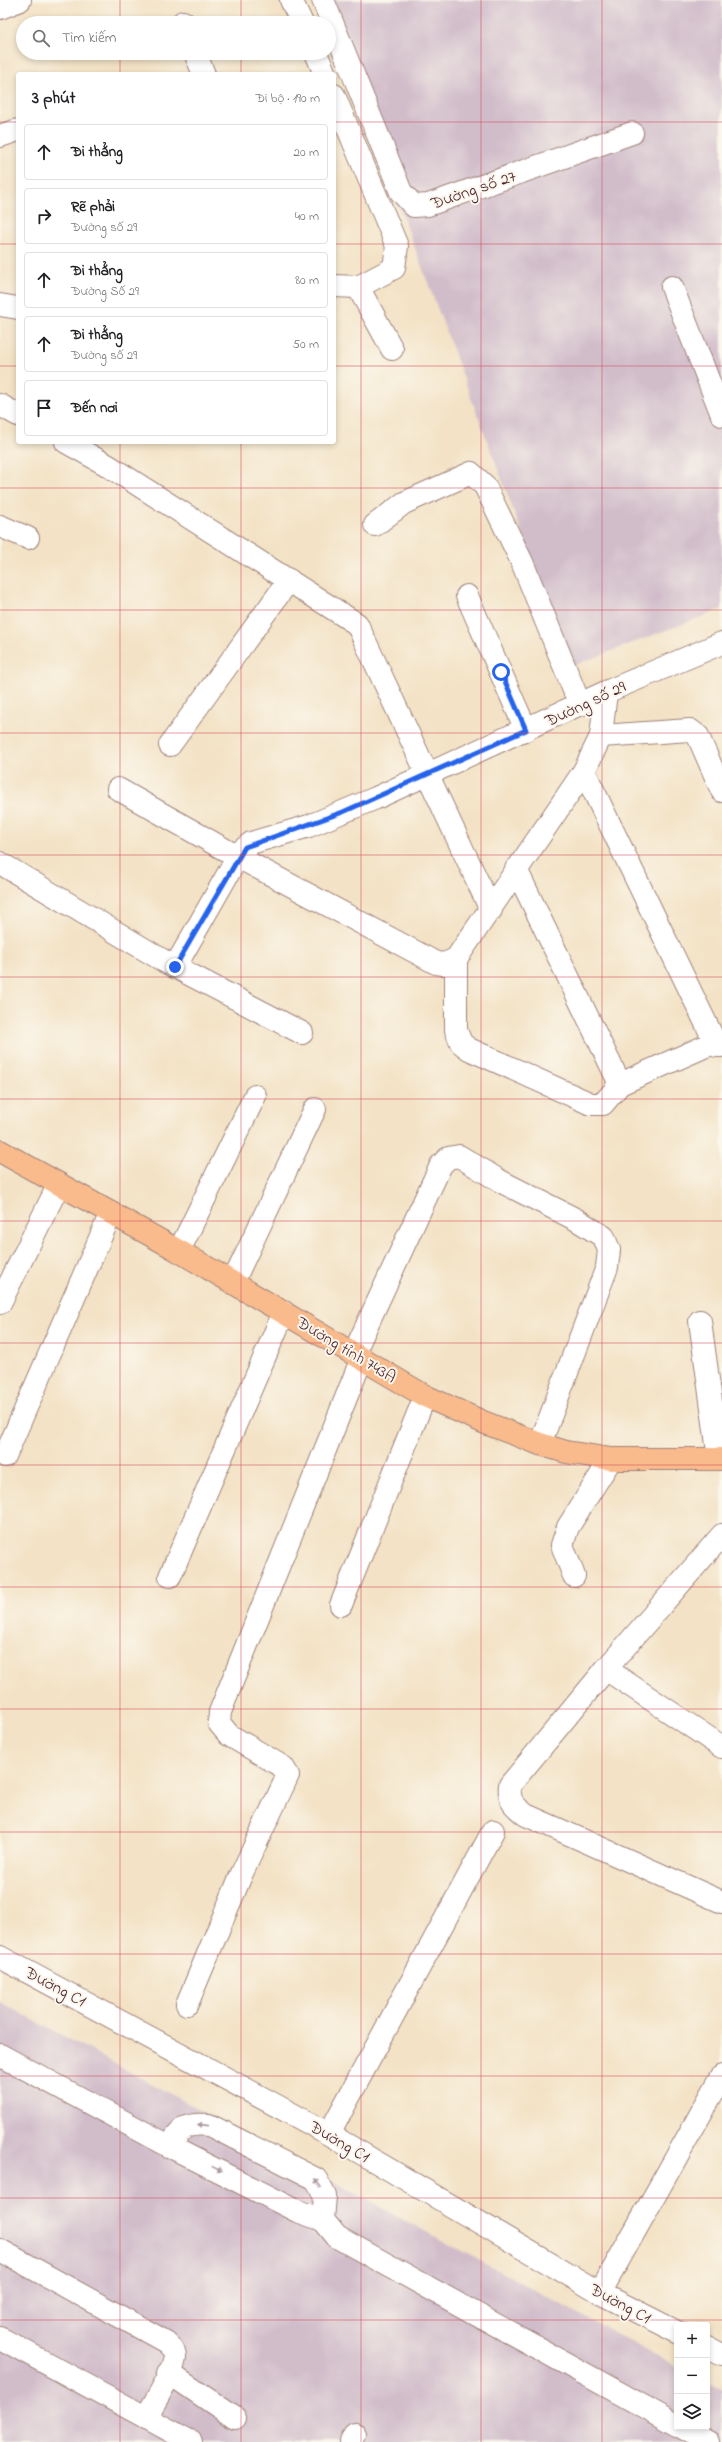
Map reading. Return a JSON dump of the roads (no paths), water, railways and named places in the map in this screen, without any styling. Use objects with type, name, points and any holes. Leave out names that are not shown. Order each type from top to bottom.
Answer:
[{"type":"main road","name":"Đường tỉnh 743A","points":[[0,1151],[180,1251],[425,1396],[540,1444],[566,1452],[611,1460],[721,1459]]},
{"type":"street","points":[[0,8],[20,0]]},
{"type":"street","points":[[291,0],[299,16]]},
{"type":"street","name":"Đường số 27","points":[[323,0],[330,16]]},
{"type":"street","name":"Đường số 27","points":[[336,32],[401,192],[414,206],[428,205],[632,133]]},
{"type":"street","points":[[198,60],[203,72]]},
{"type":"street","points":[[319,60],[324,72]]},
{"type":"street","points":[[336,100],[397,246],[394,268],[358,287],[336,286]]},
{"type":"street","points":[[0,136],[16,131]]},
{"type":"street","points":[[358,287],[392,349]]},
{"type":"street","points":[[672,287],[722,415]]},
{"type":"street","points":[[0,305],[16,308]]},
{"type":"street","points":[[0,404],[16,414]]},
{"type":"street","points":[[69,444],[114,470],[357,624],[491,910]]},
{"type":"street","points":[[375,525],[404,503],[470,473],[475,477],[485,486],[522,562],[580,705]]},
{"type":"street","points":[[0,526],[28,538]]},
{"type":"street","points":[[170,745],[289,580]]},
{"type":"street","points":[[467,596],[526,730]]},
{"type":"street","name":"Đường số 29","points":[[428,776],[606,692],[722,643]]},
{"type":"street","points":[[118,789],[238,857],[436,963],[444,964],[456,959],[491,910],[516,869],[584,771],[600,736],[606,692]]},
{"type":"street","points":[[600,736],[690,730],[698,736],[722,791]]},
{"type":"street","points":[[456,959],[456,1030],[461,1042],[469,1049],[591,1104],[602,1104],[620,1084],[718,1044],[584,771]]},
{"type":"street","points":[[175,967],[245,847],[251,843],[309,826],[428,776]]},
{"type":"street","points":[[0,863],[175,967],[302,1033]]},
{"type":"street","points":[[516,869],[620,1084]]},
{"type":"street","points":[[180,1251],[255,1096]]},
{"type":"street","points":[[233,1282],[315,1109]]},
{"type":"street","points":[[187,2004],[242,1873],[288,1775],[283,1767],[230,1734],[219,1723],[220,1712],[358,1355],[441,1165],[448,1158],[459,1156],[500,1180],[577,1220],[604,1237],[609,1250],[607,1267],[540,1444]]},
{"type":"street","points":[[0,1303],[59,1184]]},
{"type":"street","points":[[4,1456],[111,1213]]},
{"type":"street","points":[[170,1576],[284,1312]]},
{"type":"street","points":[[700,1321],[721,1459]]},
{"type":"street","points":[[340,1605],[425,1396]]},
{"type":"street","points":[[574,1576],[562,1544],[568,1528],[611,1460]]},
{"type":"street","points":[[722,1535],[606,1669],[510,1786],[509,1794],[512,1805],[526,1815],[722,1902]]},
{"type":"street","points":[[606,1669],[722,1747]]},
{"type":"street","points":[[329,2134],[493,1831]]},
{"type":"street","name":"Đường C1","points":[[0,1957],[329,2134],[600,2293],[674,2330]]},
{"type":"street","points":[[0,2055],[170,2146],[297,2211],[323,2220],[337,2237],[674,2423]]},
{"type":"street","points":[[600,2293],[722,2076]]},
{"type":"street","points":[[170,2146],[182,2128],[193,2124],[209,2125],[316,2179],[325,2196],[323,2220]]},
{"type":"street","points":[[0,2250],[166,2342],[173,2349],[176,2357],[146,2418]]},
{"type":"street","points":[[0,2338],[191,2442]]},
{"type":"street","points":[[710,2349],[722,2355]]},
{"type":"street","points":[[169,2373],[235,2418]]},
{"type":"street","points":[[686,2430],[708,2442]]}]
